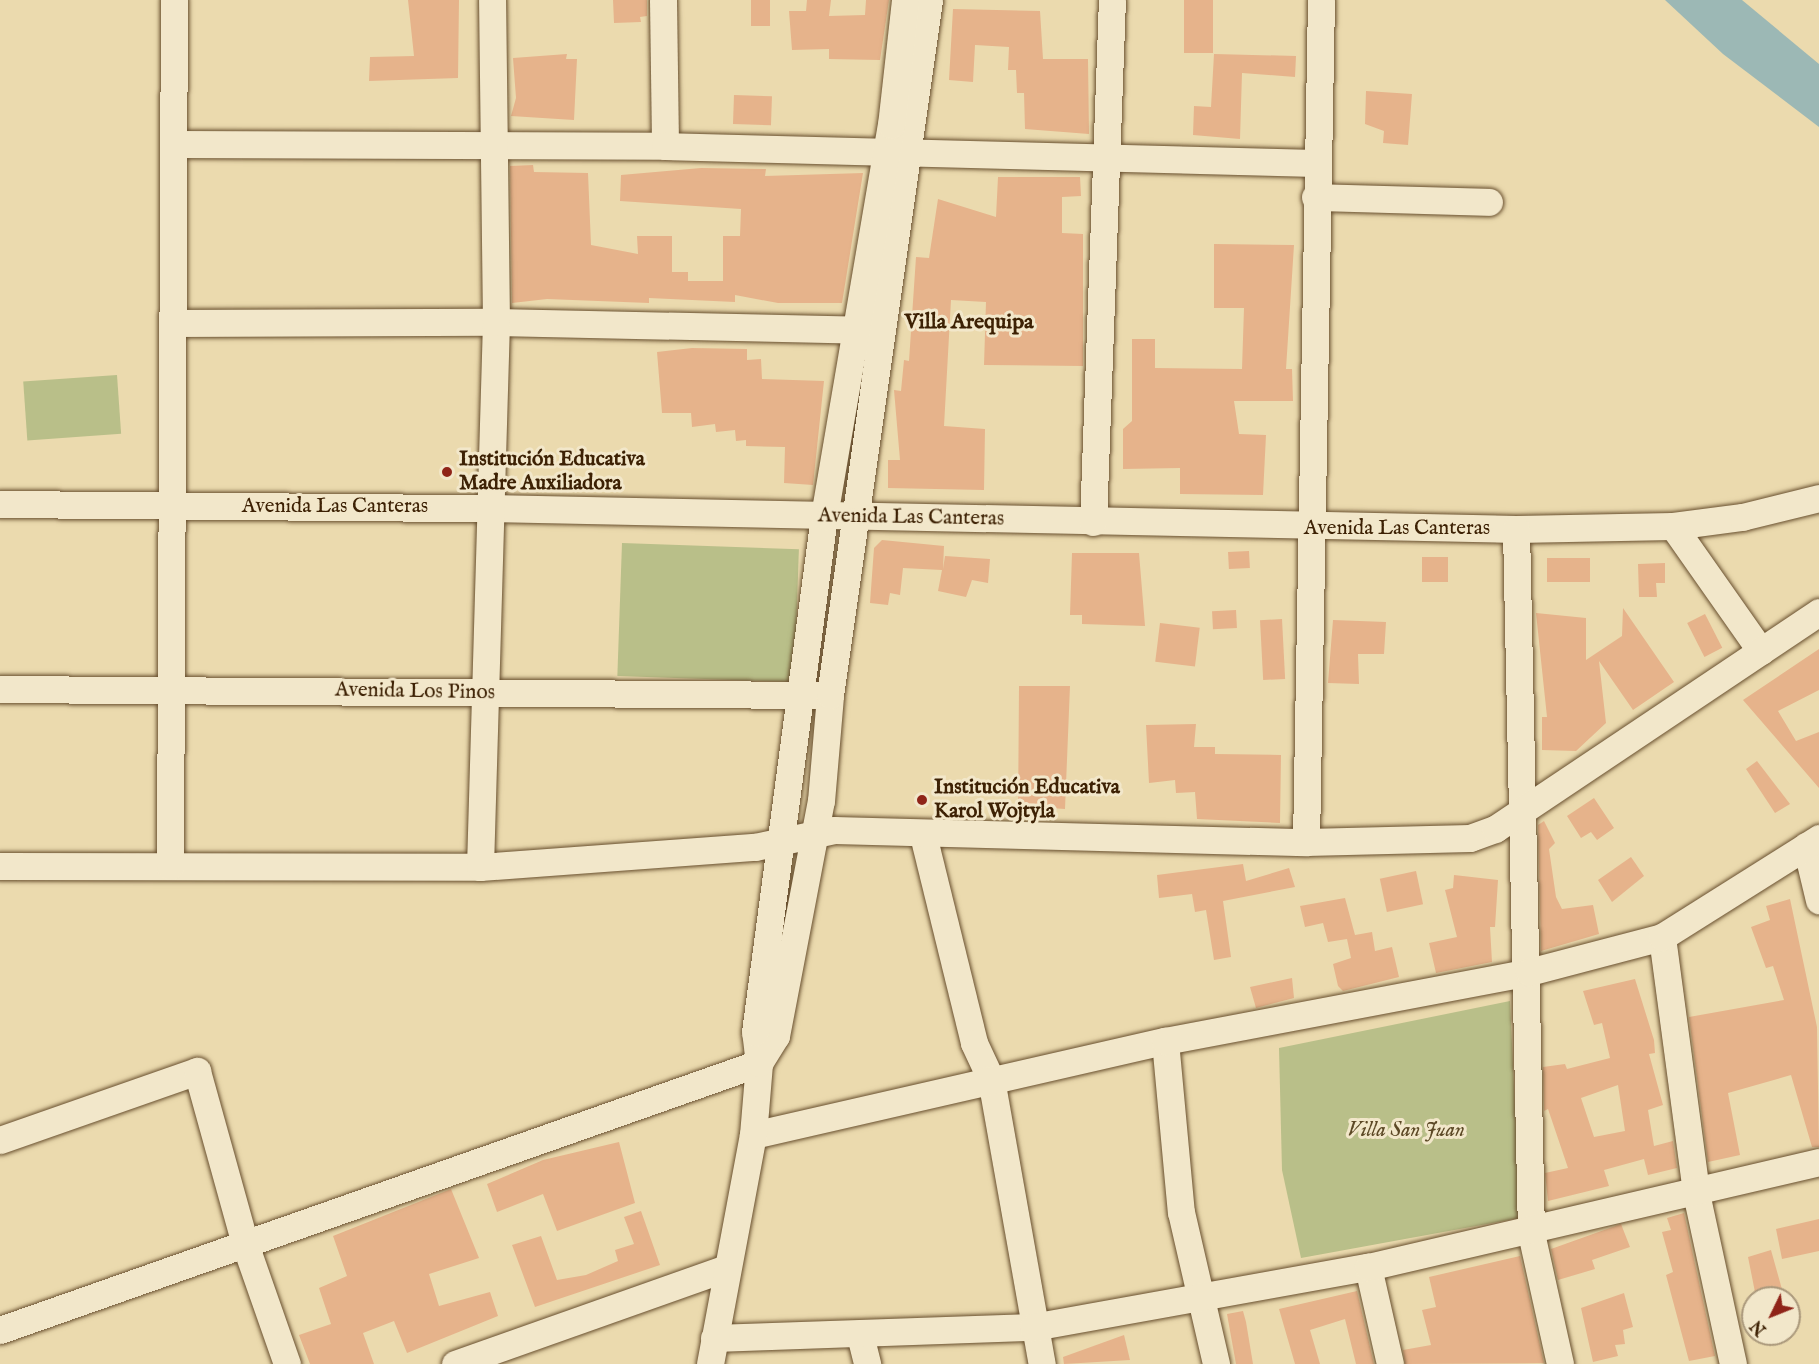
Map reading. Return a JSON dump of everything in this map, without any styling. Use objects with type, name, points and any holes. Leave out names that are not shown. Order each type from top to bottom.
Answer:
[{"type":"street","points":[[170,866],[169,689],[175,144],[174,0]]},
{"type":"street","points":[[480,867],[487,694],[489,508],[496,322],[492,0]]},
{"type":"street","points":[[663,0],[665,146]]},
{"type":"street","points":[[896,153],[905,0]]},
{"type":"street","points":[[929,0],[896,153],[868,330],[824,516],[783,842],[755,1032],[759,1063],[753,1136],[712,1351],[860,1335],[1033,1327],[1368,1267],[1531,1233],[1819,1162]]},
{"type":"street","points":[[1093,522],[1103,157],[1112,0]]},
{"type":"street","points":[[1306,842],[1308,528],[1321,0]]},
{"type":"street","points":[[175,144],[665,146],[1316,163]]},
{"type":"street","points":[[1315,197],[1489,202]]},
{"type":"street","points":[[172,323],[496,322],[868,330]]},
{"type":"street","points":[[0,1330],[759,1063],[776,1036],[813,837],[830,695],[856,517],[868,330]]},
{"type":"street","name":"Avenida Las Canteras","points":[[0,504],[489,508],[1308,528],[1516,529],[1673,526],[1742,517],[1819,498]]},
{"type":"street","points":[[1673,526],[1761,651]]},
{"type":"street","points":[[1516,529],[1519,814],[1529,972],[1531,1233],[1560,1364]]},
{"type":"street","points":[[0,866],[170,866],[364,871],[480,867],[783,842],[813,837],[834,830],[923,835],[1306,842],[1470,838],[1519,814],[1819,612]]},
{"type":"street","name":"Avenida Los Pinos","points":[[0,689],[830,695]]},
{"type":"street","points":[[923,835],[974,1043],[991,1079],[1033,1327],[1042,1364]]},
{"type":"street","points":[[753,1136],[991,1079],[1165,1041],[1529,972],[1662,937],[1813,842],[1819,900]]},
{"type":"street","points":[[1662,937],[1696,1193],[1734,1364]]},
{"type":"street","points":[[1165,1041],[1181,1212],[1216,1364]]},
{"type":"street","points":[[0,1140],[197,1071],[245,1244],[287,1364]]},
{"type":"street","points":[[1368,1267],[1390,1364]]},
{"type":"street","points":[[455,1364],[726,1268]]},
{"type":"street","points":[[860,1335],[867,1364]]},
{"type":"green space","points":[[117,375],[121,434],[27,440],[23,382]]},
{"type":"green space","points":[[622,543],[799,549],[794,682],[617,676]]},
{"type":"green space","name":"Villa San Juan","points":[[1510,1001],[1520,1218],[1301,1258],[1282,1170],[1279,1048]]},
{"type":"water","points":[[1665,0],[1742,0],[1819,64],[1819,127],[1723,54]]},
{"type":"building","points":[[408,0],[459,0],[458,78],[369,81],[370,57],[414,56]]},
{"type":"building","points":[[613,0],[647,0],[647,16],[640,17],[641,22],[614,23]]},
{"type":"building","points":[[751,0],[770,0],[770,26],[751,26]]},
{"type":"building","points":[[807,0],[831,0],[829,16],[865,15],[866,0],[889,0],[880,60],[829,59],[829,49],[792,50],[789,11],[806,11]]},
{"type":"building","points":[[1184,0],[1213,0],[1213,53],[1184,53]]},
{"type":"building","points":[[953,9],[1040,11],[1043,59],[1088,59],[1089,134],[1025,129],[1024,93],[1017,93],[1016,70],[1008,70],[1009,47],[975,45],[973,82],[949,80]]},
{"type":"building","points":[[567,54],[566,59],[577,59],[574,120],[511,116],[516,98],[513,58]]},
{"type":"building","points":[[1214,54],[1296,56],[1295,77],[1242,73],[1240,139],[1193,135],[1194,106],[1211,107]]},
{"type":"building","points":[[1366,91],[1412,94],[1408,145],[1383,143],[1384,131],[1365,124]]},
{"type":"building","points":[[734,95],[772,96],[771,125],[733,124]]},
{"type":"building","points":[[533,165],[534,172],[588,173],[591,245],[638,254],[637,236],[672,236],[672,272],[688,272],[688,281],[723,281],[723,236],[740,236],[741,209],[620,201],[621,175],[701,168],[766,169],[765,176],[863,173],[842,303],[778,303],[735,295],[735,302],[649,298],[649,303],[547,299],[512,303],[510,166]]},
{"type":"building","points":[[998,177],[1080,177],[1081,196],[1062,197],[1062,233],[1083,234],[1083,366],[984,365],[986,302],[951,300],[944,426],[985,429],[984,490],[888,488],[888,460],[900,460],[894,390],[901,391],[904,360],[909,361],[916,257],[929,258],[938,199],[996,217]]},
{"type":"building","points":[[1214,244],[1294,245],[1286,369],[1292,369],[1293,401],[1234,401],[1239,434],[1266,435],[1263,495],[1180,494],[1180,468],[1123,469],[1123,429],[1132,421],[1132,339],[1155,339],[1155,368],[1242,369],[1244,308],[1214,308]]},
{"type":"building","points":[[692,348],[747,349],[747,360],[761,359],[762,379],[824,381],[813,485],[784,483],[785,447],[746,446],[746,440],[736,441],[735,430],[716,432],[715,424],[692,427],[691,413],[662,413],[657,352]]},
{"type":"building","points":[[882,540],[944,546],[943,569],[945,556],[990,559],[988,583],[972,580],[966,597],[938,591],[942,570],[903,568],[900,595],[890,593],[888,605],[870,603],[874,548]]},
{"type":"building","points":[[1249,551],[1250,568],[1229,569],[1228,552]]},
{"type":"building","points":[[1072,553],[1139,553],[1145,626],[1082,624],[1082,615],[1070,615]]},
{"type":"building","points":[[1422,557],[1448,557],[1448,582],[1422,582]]},
{"type":"building","points":[[1547,558],[1590,558],[1590,582],[1547,582]]},
{"type":"building","points":[[1665,563],[1665,583],[1656,583],[1657,597],[1639,597],[1638,564]]},
{"type":"building","points":[[1623,608],[1674,682],[1633,710],[1599,661],[1606,723],[1576,751],[1542,750],[1542,717],[1547,717],[1536,613],[1586,618],[1586,660],[1622,636]]},
{"type":"building","points":[[1236,610],[1237,628],[1213,629],[1212,611]]},
{"type":"building","points":[[1705,614],[1722,648],[1704,657],[1687,623]]},
{"type":"building","points":[[1282,619],[1285,679],[1263,680],[1260,620]]},
{"type":"building","points":[[1333,620],[1386,622],[1384,654],[1358,654],[1359,684],[1328,683]]},
{"type":"building","points":[[1160,623],[1200,628],[1195,667],[1155,662]]},
{"type":"building","points":[[1819,649],[1819,690],[1778,711],[1796,741],[1819,732],[1819,788],[1743,700]]},
{"type":"building","points":[[1019,686],[1070,686],[1065,809],[1036,807],[1035,819],[1018,819]]},
{"type":"building","points":[[1196,724],[1194,747],[1215,747],[1215,754],[1281,755],[1280,823],[1197,819],[1195,792],[1176,793],[1175,780],[1149,783],[1146,725]]},
{"type":"building","points":[[1757,761],[1790,804],[1775,813],[1746,769]]},
{"type":"building","points":[[1594,798],[1614,828],[1597,840],[1591,832],[1581,838],[1567,816]]},
{"type":"building","points":[[1544,821],[1555,843],[1549,849],[1556,897],[1562,909],[1593,905],[1599,934],[1541,951],[1538,825]]},
{"type":"building","points":[[1631,857],[1644,876],[1612,902],[1598,880]]},
{"type":"building","points":[[1243,864],[1246,881],[1289,868],[1295,887],[1223,901],[1231,957],[1214,960],[1206,910],[1195,912],[1192,894],[1159,898],[1157,875]]},
{"type":"building","points":[[1416,871],[1423,904],[1387,912],[1380,879]]},
{"type":"building","points":[[1454,875],[1498,880],[1495,927],[1490,927],[1492,962],[1436,973],[1429,943],[1457,937],[1445,890],[1453,888]]},
{"type":"building","points":[[1345,898],[1355,935],[1372,932],[1375,951],[1392,947],[1399,977],[1343,991],[1338,986],[1333,964],[1351,958],[1347,939],[1328,942],[1323,923],[1305,927],[1300,906]]},
{"type":"building","points":[[1790,899],[1817,1027],[1819,1147],[1812,1147],[1791,1075],[1728,1093],[1740,1155],[1708,1162],[1689,1017],[1784,1000],[1773,966],[1766,968],[1751,927],[1770,920],[1766,906]]},
{"type":"building","points":[[1292,978],[1294,998],[1256,1008],[1250,987]]},
{"type":"building","points":[[1635,979],[1654,1040],[1655,1053],[1649,1054],[1663,1105],[1648,1110],[1654,1146],[1673,1141],[1677,1168],[1648,1175],[1644,1159],[1604,1170],[1609,1186],[1548,1201],[1545,1173],[1568,1168],[1548,1109],[1544,1111],[1543,1067],[1565,1064],[1567,1069],[1610,1058],[1602,1023],[1594,1025],[1583,991]],"holes":[[[1618,1085],[1625,1131],[1594,1137],[1581,1098]]]},
{"type":"building","points":[[619,1142],[635,1203],[557,1231],[543,1194],[497,1212],[487,1184],[543,1160]]},
{"type":"building","points":[[451,1189],[479,1258],[429,1274],[439,1306],[490,1292],[498,1316],[407,1353],[394,1321],[363,1333],[374,1364],[310,1364],[299,1335],[331,1324],[319,1288],[347,1276],[333,1236]]},
{"type":"building","points":[[641,1211],[660,1265],[535,1307],[512,1245],[541,1236],[557,1280],[586,1275],[618,1261],[615,1250],[634,1244],[624,1217]]},
{"type":"building","points":[[1684,1213],[1715,1356],[1689,1361],[1666,1275],[1673,1272],[1662,1232],[1671,1230],[1667,1218]]},
{"type":"building","points":[[1819,1219],[1819,1251],[1782,1259],[1776,1229]]},
{"type":"building","points":[[1621,1224],[1630,1247],[1592,1260],[1595,1269],[1558,1280],[1551,1249]]},
{"type":"building","points":[[1771,1250],[1781,1286],[1754,1286],[1748,1257]]},
{"type":"building","points":[[1520,1256],[1544,1363],[1405,1364],[1403,1350],[1431,1345],[1422,1310],[1436,1307],[1429,1277]]},
{"type":"building","points":[[1357,1291],[1374,1364],[1356,1364],[1345,1319],[1310,1330],[1320,1364],[1295,1364],[1279,1309]]},
{"type":"building","points":[[1624,1293],[1633,1327],[1623,1330],[1625,1344],[1615,1345],[1618,1356],[1593,1362],[1581,1308]]},
{"type":"building","points":[[1243,1311],[1253,1364],[1236,1364],[1227,1314]]},
{"type":"building","points":[[1124,1335],[1130,1360],[1064,1364],[1063,1357]]},
{"type":"place","name":"Institución Educativa Madre Auxiliadora","points":[[447,472]]},
{"type":"place","name":"Institución Educativa Karol Wojtyla","points":[[922,800]]},
{"type":"district","name":"Villa Arequipa","points":[[969,323]]}]
